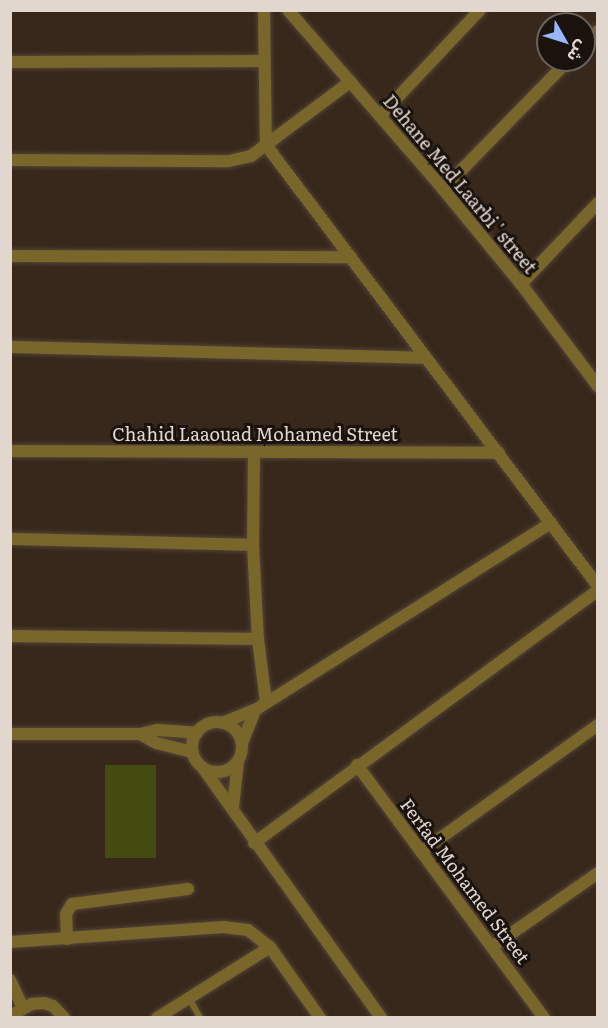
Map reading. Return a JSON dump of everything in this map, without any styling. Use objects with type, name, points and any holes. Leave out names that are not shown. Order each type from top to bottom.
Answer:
[{"type":"street","points":[[254,843],[597,588],[499,453],[266,145],[264,10]]},
{"type":"street","name":"Dehane Med Laarbi ' street","points":[[288,10],[443,189],[521,284],[597,386]]},
{"type":"street","points":[[380,116],[480,10]]},
{"type":"street","points":[[10,62],[264,61]]},
{"type":"street","points":[[443,189],[557,72]]},
{"type":"street","points":[[10,160],[229,161],[250,156],[350,82]]},
{"type":"street","points":[[521,284],[597,203]]},
{"type":"street","points":[[10,256],[351,257]]},
{"type":"street","points":[[10,347],[426,358]]},
{"type":"street","name":"Chahid Laaouad Mohamed Street","points":[[10,450],[499,453]]},
{"type":"street","points":[[254,452],[253,545],[258,639],[266,702]]},
{"type":"street","points":[[381,1017],[254,843],[233,807],[203,768],[193,752],[197,733],[204,727],[255,711],[551,524]]},
{"type":"street","points":[[10,539],[253,545]]},
{"type":"street","points":[[10,636],[258,639]]},
{"type":"street","points":[[233,807],[242,743],[255,711]]},
{"type":"street","points":[[222,723],[231,727],[242,743]]},
{"type":"street","points":[[422,852],[597,725]]},
{"type":"street","points":[[10,734],[140,734],[158,730],[197,733]]},
{"type":"street","points":[[140,734],[156,743],[193,752]]},
{"type":"street","points":[[203,768],[222,772],[238,761]]},
{"type":"street","name":"Ferfad Mohamed Street","points":[[357,765],[544,1017]]},
{"type":"street","points":[[492,947],[597,873]]},
{"type":"street","points":[[67,939],[66,914],[72,904],[188,889]]},
{"type":"street","points":[[10,942],[223,927],[248,930],[270,947],[320,1017]]},
{"type":"street","points":[[157,1017],[270,947]]},
{"type":"street","points":[[10,980],[23,1008]]},
{"type":"street","points":[[10,1016],[23,1008],[44,1003],[53,1006],[64,1017]]},
{"type":"lane","points":[[189,998],[200,1017]]},
{"type":"green space","points":[[105,765],[156,765],[156,858],[105,858]]}]
